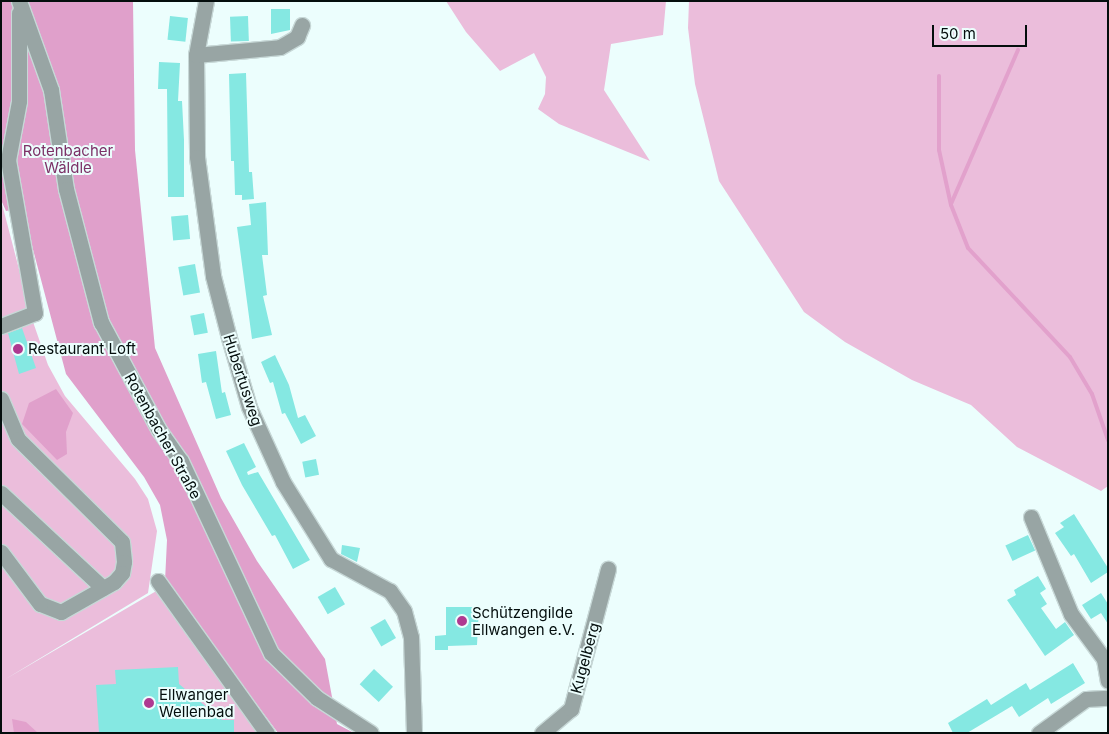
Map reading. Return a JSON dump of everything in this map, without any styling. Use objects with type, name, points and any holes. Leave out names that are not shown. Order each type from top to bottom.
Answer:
[{"type":"street","name":"Hubertusweg","points":[[206,1],[196,56],[197,157],[213,276],[249,407],[283,482],[331,559],[390,591],[404,611],[411,637],[414,733]]},
{"type":"street","points":[[1,326],[35,314],[8,160],[19,102],[19,3]]},
{"type":"street","name":"Rotenbacher Straße","points":[[19,3],[51,90],[66,189],[101,322],[159,430],[181,461],[271,653],[317,698],[371,733]]},
{"type":"street","points":[[196,56],[280,47],[297,37],[302,25]]},
{"type":"street","points":[[1,399],[18,439],[122,542],[122,573],[103,588],[61,612],[52,611],[40,604],[1,552]]},
{"type":"street","points":[[1,493],[103,588]]},
{"type":"street","points":[[1031,517],[1071,614],[1104,659],[1108,681]]},
{"type":"street","name":"Kugelberg","points":[[542,733],[571,709],[608,569]]},
{"type":"street","points":[[158,580],[267,733]]},
{"type":"street","points":[[1039,733],[1086,699],[1107,696]]},
{"type":"shaded area","points":[[446,1],[666,1],[663,35],[611,44],[604,90],[650,161],[559,124],[538,109],[545,94],[546,77],[534,53],[500,71],[466,32]]},
{"type":"shaded area","points":[[689,1],[1108,1],[1108,486],[1101,491],[1017,447],[971,405],[912,380],[845,342],[804,312],[719,181],[695,84],[688,28]]},
{"type":"shaded area","points":[[1,200],[32,319],[48,365],[65,396],[135,479],[148,499],[157,531],[148,593],[4,680],[158,590],[265,733],[1,733]]},
{"type":"shaded area","points":[[12,719],[26,722],[38,733],[14,733]]},
{"type":"green space","name":"Rotenbacher Wäldle","points":[[1,1],[133,1],[135,150],[155,348],[221,498],[257,561],[325,659],[337,724],[354,733],[278,733],[165,581],[167,540],[160,505],[144,477],[66,374],[22,208],[6,211],[1,200]]},
{"type":"green space","points":[[56,389],[73,413],[66,432],[67,454],[57,460],[22,424],[29,403]]},
{"type":"building","points":[[271,9],[290,9],[290,30],[271,34]]},
{"type":"building","points":[[170,16],[188,18],[185,42],[167,40]]},
{"type":"building","points":[[248,16],[249,41],[231,42],[230,17]]},
{"type":"building","points":[[159,62],[180,63],[178,101],[182,101],[184,197],[168,197],[167,89],[158,89]]},
{"type":"building","points":[[246,73],[249,172],[252,172],[254,199],[242,200],[242,195],[235,195],[234,161],[231,161],[229,74]]},
{"type":"building","points":[[266,202],[268,255],[262,255],[267,295],[263,296],[272,335],[252,339],[237,227],[251,225],[249,204]]},
{"type":"building","points":[[188,215],[190,239],[173,240],[171,216]]},
{"type":"building","points":[[195,264],[200,293],[183,296],[178,267]]},
{"type":"building","points":[[204,313],[208,333],[194,335],[190,316]]},
{"type":"building","name":"Restaurant Loft","points":[[22,328],[36,368],[19,374],[8,333]]},
{"type":"building","points":[[216,351],[222,393],[225,392],[231,415],[216,419],[206,382],[202,383],[198,354]]},
{"type":"building","points":[[275,355],[289,385],[298,418],[305,415],[316,436],[301,444],[285,413],[282,414],[273,382],[270,383],[261,362]]},
{"type":"building","points":[[244,443],[256,467],[247,472],[248,475],[258,472],[310,560],[293,569],[275,535],[272,536],[242,485],[226,451]]},
{"type":"building","points":[[316,459],[319,475],[305,477],[302,462]]},
{"type":"building","points":[[1074,514],[1108,568],[1108,572],[1091,583],[1074,554],[1071,556],[1055,533],[1064,527],[1060,523]]},
{"type":"building","points":[[1028,535],[1035,550],[1013,561],[1005,546]]},
{"type":"building","points":[[342,545],[360,548],[357,562],[341,554]]},
{"type":"building","points":[[1038,576],[1046,589],[1040,593],[1047,604],[1041,608],[1056,629],[1065,622],[1074,635],[1045,656],[1007,600],[1016,595],[1014,590]]},
{"type":"building","points":[[335,587],[345,604],[328,614],[318,597]]},
{"type":"building","points":[[1101,593],[1108,604],[1108,624],[1101,613],[1091,619],[1082,605]]},
{"type":"building","name":"Schützengilde Ellwangen e.V.","points":[[446,607],[479,607],[477,645],[448,646],[448,650],[435,650],[435,636],[446,635]]},
{"type":"building","points":[[385,619],[396,638],[381,647],[370,628]]},
{"type":"building","points":[[1073,663],[1085,683],[1051,704],[1048,698],[1019,717],[1012,706],[967,733],[953,733],[948,723],[987,699],[991,705],[1026,683],[1030,690]]},
{"type":"building","name":"Ellwanger Wellenbad","points":[[178,667],[179,684],[222,720],[234,720],[234,733],[99,733],[96,685],[116,684],[115,670]]},
{"type":"building","points":[[374,669],[393,687],[379,702],[360,684]]},
{"type":"waterway","points":[[951,204],[1018,50]]},
{"type":"waterway","points":[[939,76],[939,150],[951,205],[968,248],[1070,357],[1092,394],[1108,440]]},
{"type":"place","name":"Restaurant Loft","points":[[18,349]]},
{"type":"place","name":"Schützengilde Ellwangen e.V.","points":[[462,621]]},
{"type":"place","name":"Ellwanger Wellenbad","points":[[149,703]]}]
